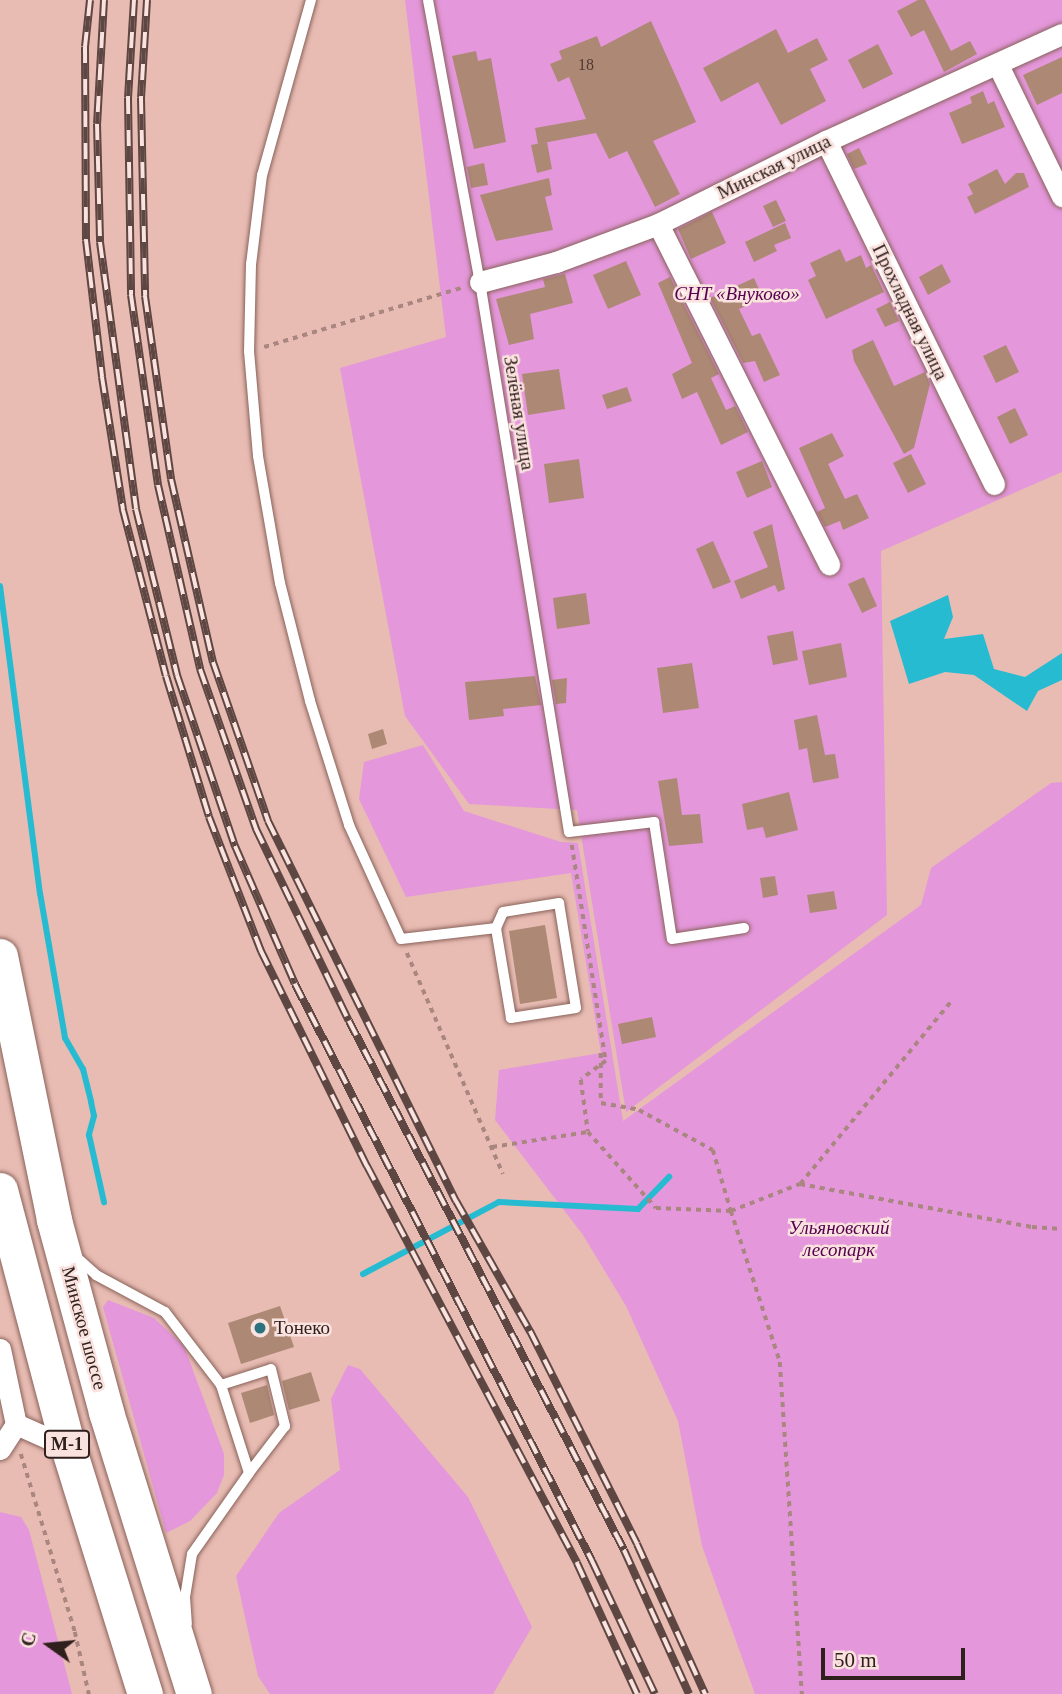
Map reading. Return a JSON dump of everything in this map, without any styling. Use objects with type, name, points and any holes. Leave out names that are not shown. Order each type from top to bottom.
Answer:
[{"type":"highway","name":"Минское шоссе","points":[[0,956],[54,1220],[106,1412],[194,1694]]},
{"type":"highway","name":"М-1","points":[[0,1190],[68,1447],[145,1694]]},
{"type":"street","name":"Минская улица","points":[[480,282],[556,262],[658,224],[826,141],[1062,34]]},
{"type":"street","points":[[998,65],[1062,195]]},
{"type":"street","name":"Прохладная улица","points":[[826,141],[994,484]]},
{"type":"street","points":[[658,224],[829,564]]},
{"type":"street","points":[[0,1349],[16,1424],[0,1449]]},
{"type":"street","points":[[16,1424],[68,1447]]},
{"type":"lane","points":[[311,0],[262,175],[251,264],[249,351],[258,456],[271,532],[310,701],[349,825],[401,939],[496,928]]},
{"type":"lane","name":"Зелёная улица","points":[[428,0],[480,282],[569,832]]},
{"type":"lane","points":[[569,832],[654,822],[672,939],[744,928]]},
{"type":"lane","points":[[559,903],[576,1008],[511,1018],[496,928],[503,912],[559,903]]},
{"type":"lane","points":[[54,1220],[75,1255],[96,1275],[165,1312],[221,1384],[249,1473]]},
{"type":"lane","points":[[194,1694],[186,1575],[202,1534],[285,1426],[271,1369],[221,1384]]},
{"type":"path","points":[[249,351],[480,282]]},
{"type":"path","points":[[569,832],[580,875],[606,1061],[581,1080],[588,1132],[656,1208],[732,1211],[800,1184],[952,1000]]},
{"type":"path","points":[[401,939],[503,1174]]},
{"type":"path","points":[[601,1053],[601,1103],[639,1110],[713,1150],[780,1362],[802,1694]]},
{"type":"path","points":[[492,1147],[588,1132]]},
{"type":"path","points":[[800,1184],[1032,1227],[1062,1229]]},
{"type":"path","points":[[16,1424],[21,1457],[75,1632],[89,1694]]},
{"type":"green space","name":"СНТ «Внуково»","points":[[405,0],[1062,0],[1062,472],[881,551],[887,915],[626,1112],[577,810],[469,804],[405,716],[340,368],[446,337]]},
{"type":"green space","name":"Ульяновский лесопарк","points":[[423,745],[464,811],[561,842],[578,843],[623,1121],[921,905],[931,868],[1051,783],[1062,782],[1062,1694],[755,1694],[702,1546],[678,1421],[626,1306],[583,1235],[495,1120],[499,1070],[601,1053],[571,873],[406,897],[359,799],[364,762]]},
{"type":"green space","points":[[108,1300],[154,1318],[184,1346],[224,1454],[224,1475],[217,1493],[190,1521],[166,1533],[103,1307]]},
{"type":"green space","points":[[348,1365],[360,1369],[468,1497],[532,1627],[493,1694],[270,1694],[258,1676],[236,1576],[279,1513],[340,1470],[331,1399]]},
{"type":"green space","points":[[0,1512],[21,1517],[29,1530],[72,1694],[0,1694]]},
{"type":"water","points":[[948,595],[953,617],[944,639],[983,634],[994,669],[1025,677],[1062,653],[1062,680],[1038,691],[1027,711],[974,675],[945,672],[909,684],[890,621]]},
{"type":"building","points":[[918,0],[925,0],[951,51],[970,41],[977,54],[944,72],[924,30],[911,37],[897,11]]},
{"type":"building","points":[[651,21],[696,122],[653,141],[680,194],[655,207],[627,151],[609,159],[596,133],[538,144],[535,128],[586,119],[569,77],[558,82],[550,64],[562,59],[559,51],[597,36],[601,47]]},
{"type":"building","points":[[776,29],[788,53],[817,38],[828,60],[810,69],[826,101],[781,125],[758,82],[721,102],[703,68]]},
{"type":"building","points":[[878,44],[893,74],[863,89],[848,60]]},
{"type":"building","points":[[476,51],[478,61],[491,58],[506,142],[474,149],[452,56]]},
{"type":"building","points":[[1062,57],[1062,93],[1037,105],[1023,75]]},
{"type":"building","points":[[983,91],[988,104],[994,101],[1005,127],[962,144],[949,113],[972,103],[970,97]]},
{"type":"building","points":[[547,142],[552,169],[537,173],[531,145]]},
{"type":"building","points":[[859,148],[867,164],[854,169],[847,154]]},
{"type":"building","points":[[484,163],[488,185],[471,188],[467,167]]},
{"type":"building","points":[[997,169],[1005,184],[1016,173],[1024,173],[1029,187],[975,214],[967,197],[973,194],[968,184]]},
{"type":"building","points":[[549,178],[552,195],[545,197],[553,230],[496,241],[480,195]]},
{"type":"building","points":[[776,200],[786,221],[773,227],[763,206]]},
{"type":"building","points":[[712,212],[726,243],[691,259],[678,229]]},
{"type":"building","points":[[785,223],[791,238],[774,245],[777,251],[754,262],[745,242]]},
{"type":"building","points":[[840,249],[846,262],[861,255],[866,268],[871,265],[884,292],[826,319],[808,280],[816,276],[810,263]]},
{"type":"building","points":[[626,261],[641,295],[608,309],[593,275]]},
{"type":"building","points":[[942,264],[951,282],[928,295],[919,277]]},
{"type":"building","points":[[565,274],[573,303],[530,314],[534,339],[509,345],[496,299],[545,287],[543,279]]},
{"type":"building","points":[[670,277],[719,374],[711,378],[726,410],[735,406],[748,432],[721,445],[697,392],[682,399],[672,374],[692,363],[658,283]]},
{"type":"building","points":[[754,278],[763,298],[739,309],[752,336],[760,333],[780,375],[764,382],[755,361],[743,363],[710,298]]},
{"type":"building","points":[[890,302],[899,321],[885,327],[876,309]]},
{"type":"building","points":[[873,340],[894,386],[925,372],[930,384],[914,448],[904,454],[854,361],[852,350]]},
{"type":"building","points":[[1006,345],[1019,372],[996,383],[983,356]]},
{"type":"building","points":[[559,369],[565,409],[528,415],[522,374]]},
{"type":"building","points":[[627,387],[632,401],[607,409],[602,395]]},
{"type":"building","points":[[1015,408],[1028,435],[1010,444],[997,417]]},
{"type":"building","points":[[832,433],[844,456],[828,464],[845,499],[857,494],[869,518],[843,530],[840,521],[825,527],[817,512],[825,508],[799,448]]},
{"type":"building","points":[[911,454],[926,484],[908,493],[893,463]]},
{"type":"building","points":[[579,459],[584,498],[549,503],[544,464]]},
{"type":"building","points":[[762,461],[772,487],[747,498],[736,472]]},
{"type":"building","points":[[772,524],[785,589],[778,592],[775,585],[741,599],[734,581],[768,567],[753,532]]},
{"type":"building","points":[[713,541],[731,582],[713,589],[696,549]]},
{"type":"building","points":[[864,577],[877,606],[862,613],[848,584]]},
{"type":"building","points":[[586,593],[590,624],[557,629],[553,598]]},
{"type":"building","points":[[793,631],[798,660],[773,665],[767,636]]},
{"type":"building","points":[[841,643],[847,677],[809,685],[802,651]]},
{"type":"building","points":[[692,663],[699,708],[663,713],[657,668]]},
{"type":"building","points":[[535,676],[541,705],[503,709],[504,716],[469,720],[465,682]]},
{"type":"building","points":[[567,678],[566,703],[556,704],[552,680]]},
{"type":"building","points":[[817,715],[825,755],[835,754],[839,778],[813,783],[807,748],[799,750],[794,720]]},
{"type":"building","points":[[383,729],[387,744],[372,749],[368,734]]},
{"type":"building","points":[[677,778],[682,815],[700,814],[703,843],[669,846],[658,781]]},
{"type":"building","points":[[789,792],[798,830],[766,838],[763,827],[747,830],[742,804]]},
{"type":"building","points":[[775,876],[778,895],[763,898],[760,878]]},
{"type":"building","points":[[834,891],[837,909],[810,913],[807,895]]},
{"type":"building","points":[[545,925],[557,998],[520,1004],[509,931]]},
{"type":"building","points":[[652,1017],[656,1037],[622,1044],[618,1024]]},
{"type":"building","points":[[280,1306],[294,1347],[241,1364],[228,1323]]},
{"type":"building","points":[[311,1372],[320,1401],[289,1410],[282,1381]]},
{"type":"building","points":[[267,1385],[274,1415],[250,1423],[241,1393]]},
{"type":"waterway","points":[[0,586],[40,893],[65,1038],[83,1069],[94,1116],[89,1135],[104,1202]]},
{"type":"waterway","points":[[363,1274],[499,1202],[638,1209],[669,1177]]},
{"type":"railway","points":[[90,0],[85,47],[86,240],[102,377],[123,510],[166,676],[209,817],[261,951],[367,1166],[577,1563],[637,1694]]},
{"type":"railway","points":[[104,0],[97,124],[100,242],[136,509],[177,675],[235,846],[295,984],[592,1561],[655,1694]]},
{"type":"railway","points":[[134,0],[128,98],[131,295],[158,485],[200,669],[256,829],[349,1021],[624,1550],[689,1694]]},
{"type":"railway","points":[[147,0],[141,98],[145,296],[171,479],[213,662],[268,821],[456,1201],[530,1331],[637,1544],[705,1694]]},
{"type":"place","name":"Тонеко","points":[[260,1328]]}]
